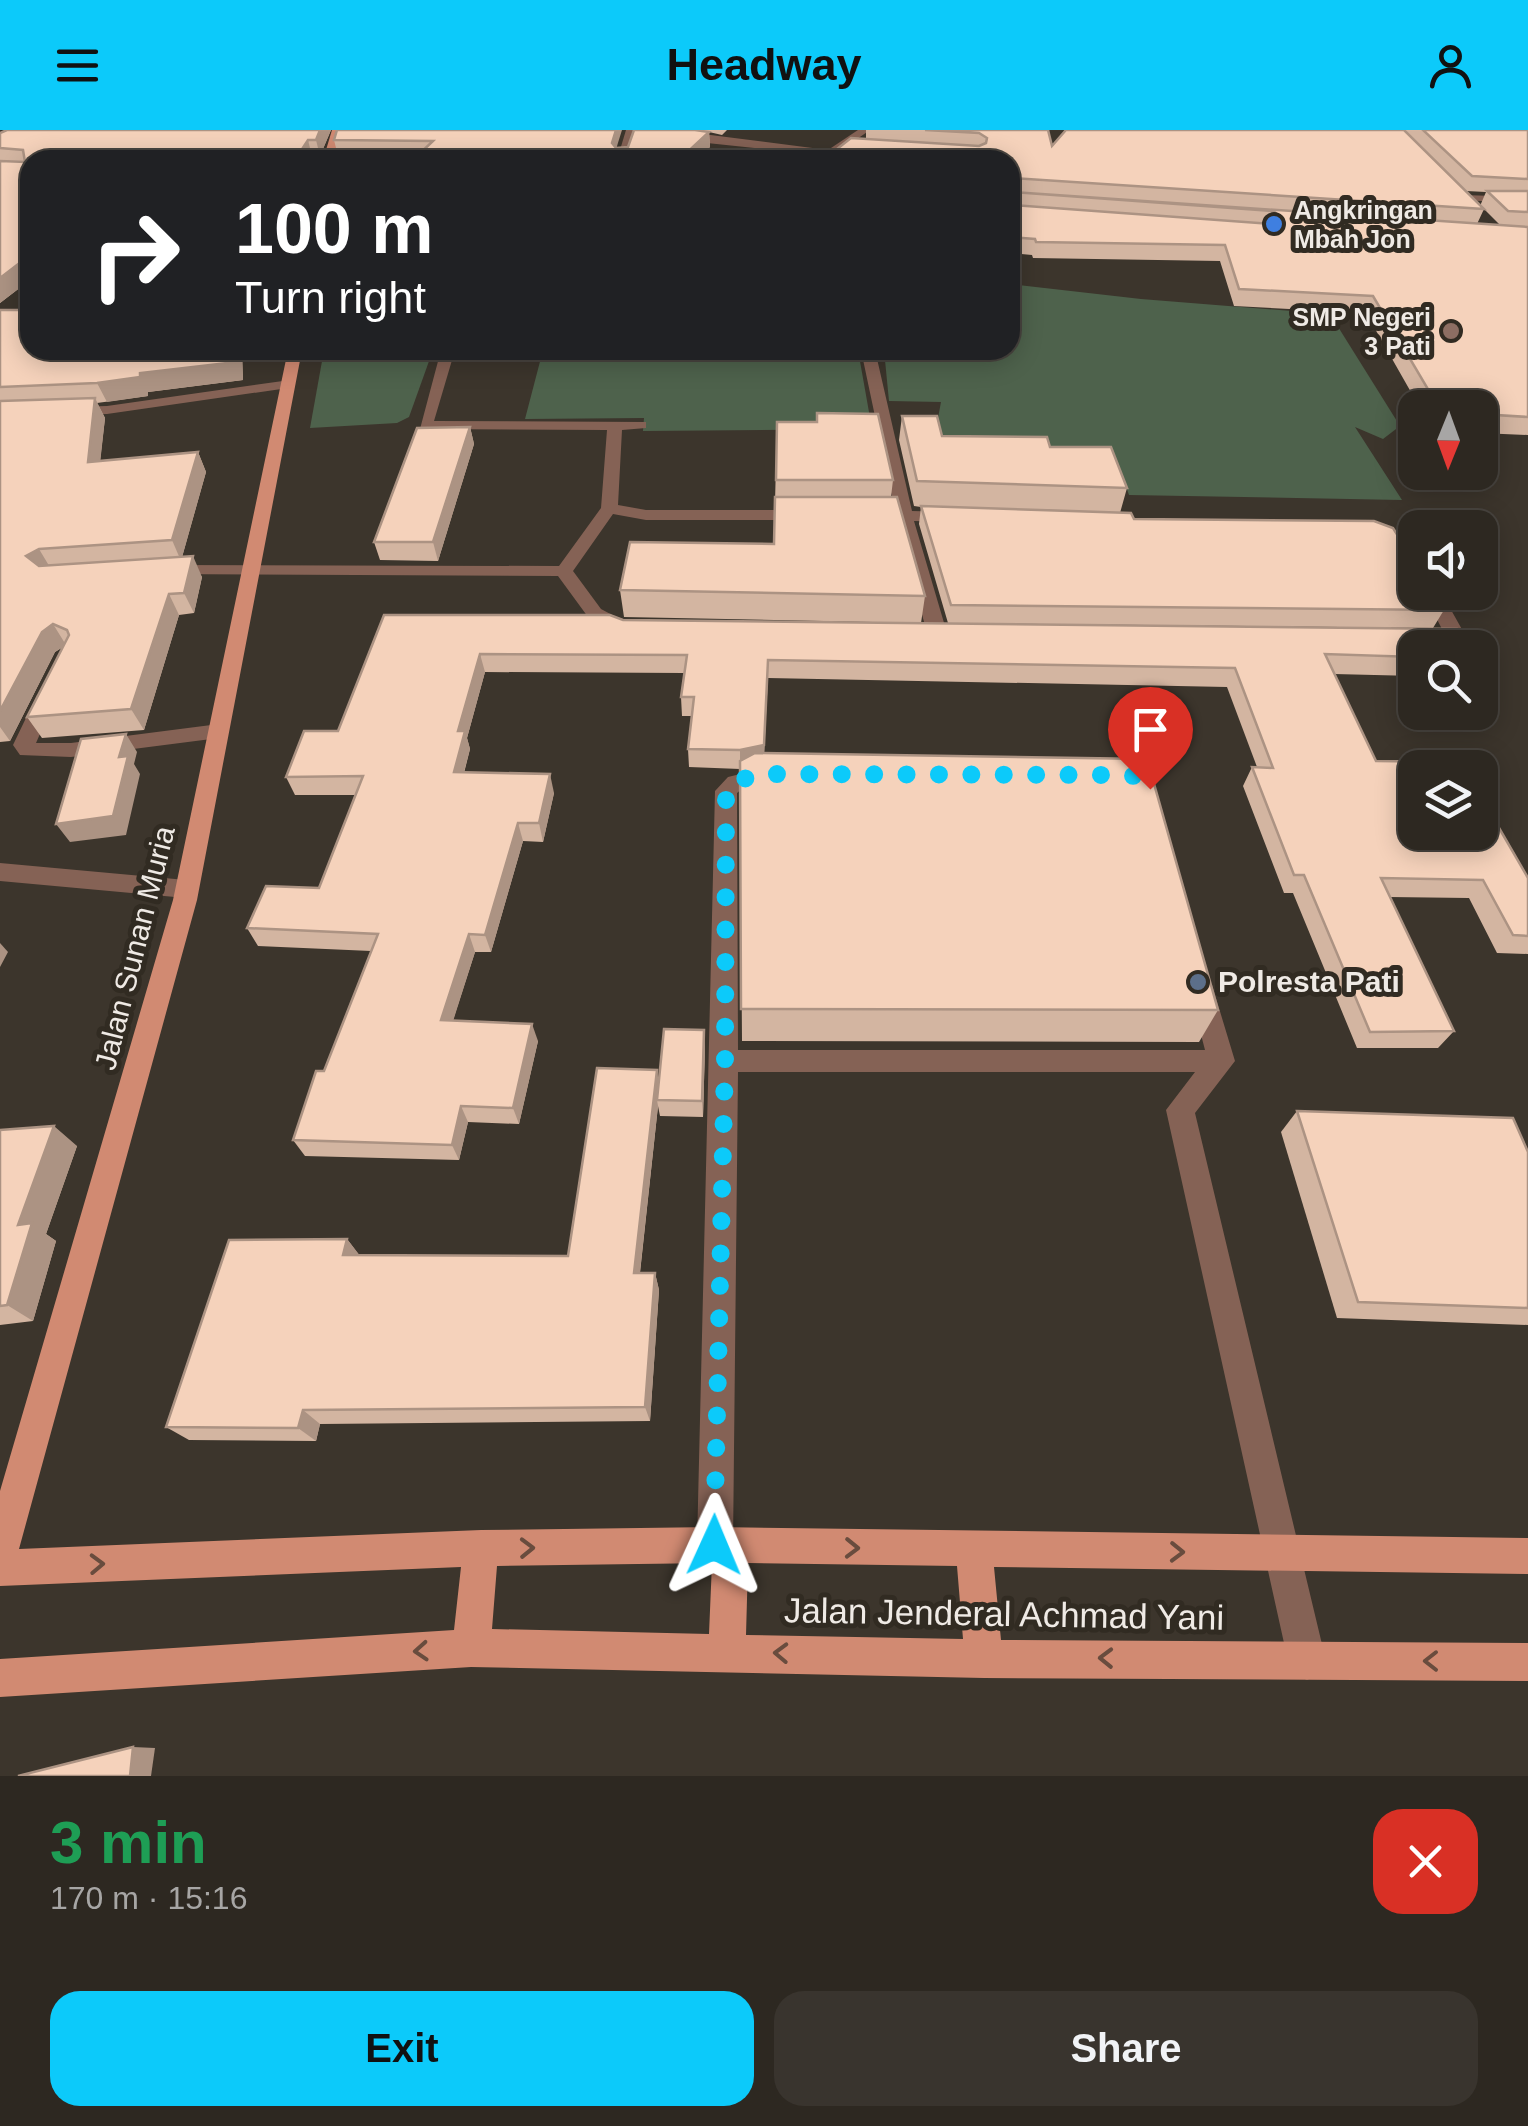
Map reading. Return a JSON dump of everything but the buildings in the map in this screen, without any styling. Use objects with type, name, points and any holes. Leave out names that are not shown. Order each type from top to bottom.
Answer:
[{"type":"main road","name":"Jalan Sunan Muria","points":[[0,1553],[186,888],[294,360]]},
{"type":"main road","name":"Jalan Jenderal Achmad Yani","points":[[0,1568],[480,1548],[723,1545],[1528,1556]]},
{"type":"main road","points":[[723,1545],[727,1652]]},
{"type":"main road","points":[[471,1648],[480,1548]]},
{"type":"main road","points":[[974,1550],[984,1659]]},
{"type":"main road","name":"Jalan Jenderal Achmad Yani","points":[[0,1678],[471,1648],[984,1659],[1528,1662]]},
{"type":"street","points":[[676,130],[684,136],[804,150]]},
{"type":"street","points":[[719,140],[734,130]]},
{"type":"street","points":[[834,150],[865,130]]},
{"type":"street","points":[[847,150],[859,148]]},
{"type":"street","points":[[1449,184],[1474,210]]},
{"type":"street","points":[[1463,198],[1528,200]]},
{"type":"street","points":[[445,360],[425,426],[641,425]]},
{"type":"street","points":[[870,360],[904,515],[937,634]]},
{"type":"street","points":[[0,413],[107,410],[290,384]]},
{"type":"street","points":[[564,571],[610,508],[615,425]]},
{"type":"street","points":[[610,508],[646,515],[824,515]]},
{"type":"street","points":[[844,515],[962,517]]},
{"type":"street","points":[[1349,530],[1398,540]]},
{"type":"street","points":[[145,572],[253,568],[564,571]]},
{"type":"street","points":[[564,571],[593,614],[605,624],[644,629]]},
{"type":"street","points":[[61,668],[26,736],[24,745],[28,750],[71,750],[220,730]]},
{"type":"street","points":[[723,1545],[726,791],[736,782],[757,774],[796,774]]},
{"type":"street","points":[[0,872],[186,888]]},
{"type":"street","points":[[1196,966],[1221,1061]]},
{"type":"street","points":[[725,1061],[1221,1061]]},
{"type":"street","points":[[1221,1061],[1180,1110],[1306,1661]]},
{"type":"green space","points":[[1020,285],[1330,314],[1398,423],[1398,428],[1383,439],[1355,427],[1402,500],[1129,495],[1117,461],[944,458],[938,418],[941,402],[889,401],[885,360],[1020,360]]},
{"type":"green space","points":[[322,360],[429,360],[409,417],[397,423],[310,428]]},
{"type":"green space","points":[[540,360],[860,360],[872,429],[643,431],[644,418],[525,419]]},
{"type":"place","name":"Angkringan Mbah Jon","points":[[1274,224]]},
{"type":"place","name":"SMP Negeri 3 Pati","points":[[1451,331]]},
{"type":"place","name":"Polresta Pati","points":[[1198,982]]},
{"type":"route","points":[[714,1545],[725,1061],[726,791],[736,782],[757,774],[1132,775],[1150,789]]}]
